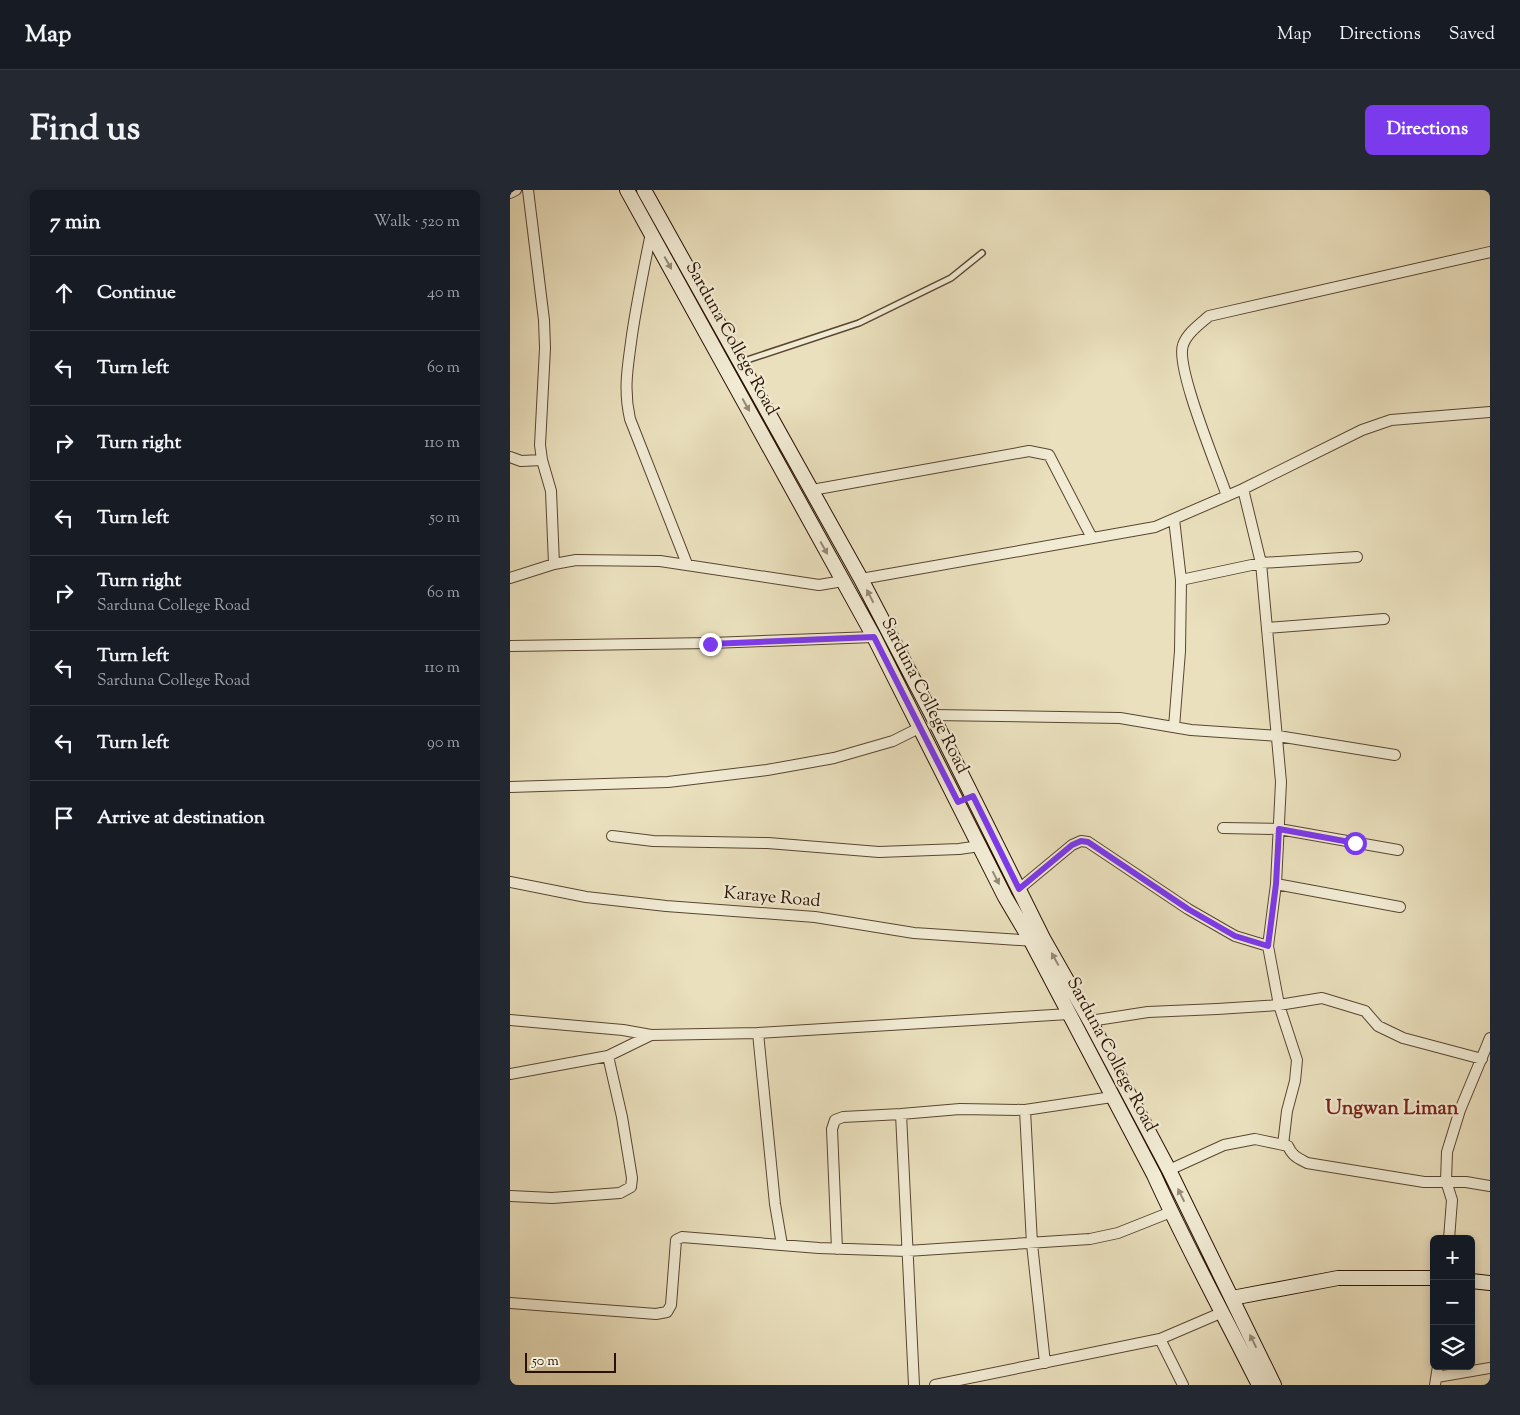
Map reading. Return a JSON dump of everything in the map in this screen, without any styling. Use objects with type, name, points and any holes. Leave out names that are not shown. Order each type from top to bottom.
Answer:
[{"type":"street","points":[[510,193],[516,190]]},
{"type":"street","points":[[528,190],[544,320],[545,357],[540,445],[542,460],[551,491],[554,564]]},
{"type":"street","name":"Sarduna College Road","points":[[627,190],[874,637],[1005,897],[1038,940],[1090,1021],[1169,1170],[1274,1385]]},
{"type":"street","name":"Sarduna College Road","points":[[644,190],[812,490],[932,715],[1019,889],[1068,1014],[1154,1175],[1258,1385]]},
{"type":"street","points":[[651,233],[640,285],[626,379],[626,398],[630,418],[688,564]]},
{"type":"street","points":[[1227,496],[1184,373],[1183,345],[1193,330],[1209,316],[1490,252]]},
{"type":"street","points":[[860,578],[1155,527],[1243,489],[1362,430],[1391,420],[1490,412]]},
{"type":"street","points":[[812,490],[1029,451],[1049,455],[1092,538]]},
{"type":"street","points":[[510,458],[522,461],[542,460]]},
{"type":"street","points":[[1243,489],[1261,563],[1281,782],[1276,884],[1268,946],[1279,1005],[1297,1060],[1295,1081],[1287,1111],[1283,1145]]},
{"type":"street","points":[[1174,519],[1181,580],[1180,650],[1174,727]]},
{"type":"street","points":[[1181,580],[1261,563],[1358,557]]},
{"type":"street","points":[[510,578],[554,564],[576,560],[604,560],[660,561],[688,564],[708,569],[819,585],[843,581]]},
{"type":"street","points":[[1267,628],[1384,619]]},
{"type":"street","points":[[510,646],[710,644],[874,637]]},
{"type":"street","points":[[932,715],[1120,718],[1191,730],[1278,736],[1395,754]]},
{"type":"street","points":[[510,787],[668,782],[767,770],[834,758],[893,741],[921,728]]},
{"type":"street","points":[[958,802],[973,796]]},
{"type":"street","points":[[1223,828],[1279,829],[1398,850]]},
{"type":"street","points":[[612,836],[653,841],[768,843],[879,852],[959,849],[980,846]]},
{"type":"street","points":[[1019,889],[1072,845],[1081,841],[1088,842],[1188,909],[1235,936],[1268,946]]},
{"type":"street","name":"Karaye Road","points":[[510,882],[595,898],[666,906],[814,917],[914,934],[1038,940]]},
{"type":"street","points":[[1276,884],[1400,906]]},
{"type":"street","points":[[1090,1021],[1148,1012],[1217,1010],[1279,1005],[1322,998],[1365,1011],[1378,1026],[1403,1038],[1482,1059]]},
{"type":"street","points":[[510,1020],[623,1030],[651,1035],[758,1033],[1068,1014]]},
{"type":"street","points":[[758,1033],[775,1204],[782,1245]]},
{"type":"street","points":[[510,1074],[608,1056],[651,1035]]},
{"type":"street","points":[[1449,1235],[1452,1200],[1446,1181],[1448,1152],[1460,1110],[1490,1038]]},
{"type":"street","points":[[510,1196],[552,1198],[620,1193],[632,1188],[622,1117],[608,1056]]},
{"type":"street","points":[[837,1249],[832,1129],[834,1120],[843,1117],[960,1109],[1025,1110],[1112,1097]]},
{"type":"street","points":[[1025,1110],[1032,1244],[1045,1363]]},
{"type":"street","points":[[901,1114],[914,1385]]},
{"type":"street","points":[[1169,1170],[1224,1145],[1255,1140],[1288,1146],[1291,1153],[1307,1162],[1424,1182],[1446,1181],[1490,1186]]},
{"type":"street","points":[[510,1302],[656,1314],[667,1312],[671,1306],[676,1240],[682,1237],[837,1249],[907,1251],[1090,1239],[1118,1233],[1171,1212]]},
{"type":"street","points":[[1232,1298],[1338,1278],[1430,1278]]},
{"type":"street","points":[[1475,1281],[1490,1283]]},
{"type":"street","points":[[935,1385],[1160,1339],[1223,1312]]},
{"type":"street","points":[[1160,1339],[1183,1385]]},
{"type":"street","points":[[1437,1376],[1490,1368]]},
{"type":"lane","points":[[740,362],[859,323],[951,278],[982,253]]},
{"type":"district","name":"Ungwan Liman","points":[[1392,1109]]},
{"type":"route","points":[[710,644],[874,637],[958,802],[973,796],[1019,889],[1072,845],[1081,841],[1088,842],[1188,909],[1235,936],[1268,946],[1276,884],[1279,829],[1355,843]]}]
